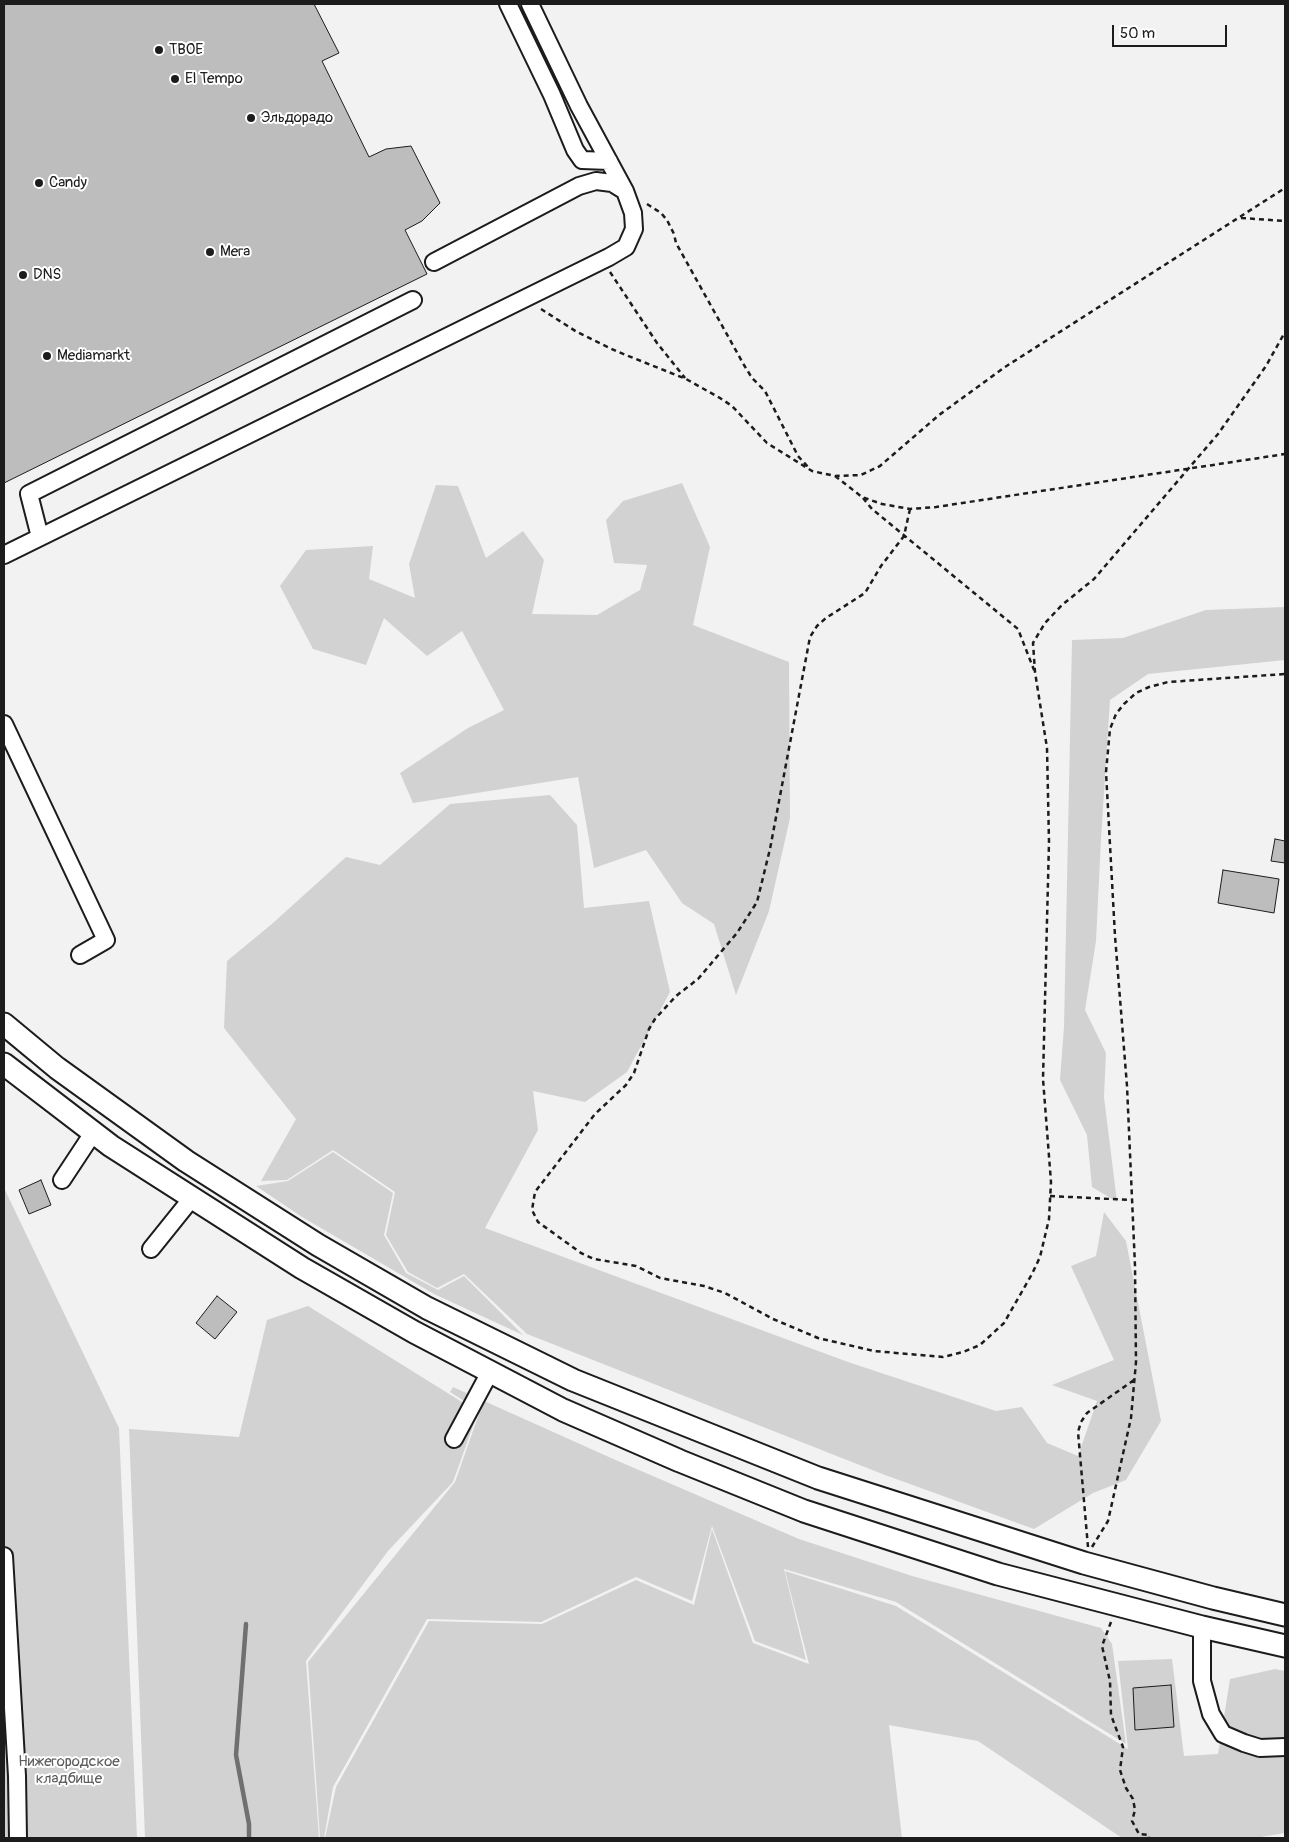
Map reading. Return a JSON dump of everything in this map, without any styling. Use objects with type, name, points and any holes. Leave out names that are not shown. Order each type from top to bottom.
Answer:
[{"type":"main road","points":[[4,1024],[57,1068],[186,1161],[318,1245],[427,1308],[574,1380],[689,1428],[818,1478],[1084,1563],[1285,1616]]},
{"type":"main road","points":[[4,1064],[94,1133],[302,1268],[414,1332],[563,1410],[804,1511],[998,1574],[1202,1627],[1285,1646]]},
{"type":"lane","points":[[508,4],[552,95],[575,150],[582,160],[609,160]]},
{"type":"lane","points":[[4,555],[626,247],[634,229],[633,213],[627,196],[579,106],[530,4]]},
{"type":"lane","points":[[434,262],[579,186],[596,181],[612,183],[627,196]]},
{"type":"lane","points":[[40,537],[29,494],[413,300]]},
{"type":"lane","points":[[4,724],[106,940],[80,955]]},
{"type":"lane","points":[[62,1180],[94,1133]]},
{"type":"lane","points":[[151,1249],[192,1198]]},
{"type":"lane","points":[[454,1439],[490,1372]]},
{"type":"lane","points":[[4,1556],[17,1776],[18,1838]]},
{"type":"lane","points":[[1202,1627],[1202,1682],[1211,1714],[1223,1734],[1244,1744],[1260,1748],[1285,1747]]},
{"type":"path","points":[[525,298],[577,332],[686,379],[732,406],[767,443],[812,472],[835,476],[861,475],[880,466],[939,415],[1005,367],[1285,188]]},
{"type":"path","points":[[627,196],[646,204],[661,213],[667,220],[676,243],[744,365],[752,378],[765,392],[798,456],[812,472]]},
{"type":"path","points":[[1240,218],[1285,221]]},
{"type":"path","points":[[602,260],[657,343],[686,379]]},
{"type":"path","points":[[910,509],[904,536],[881,566],[865,594],[826,618],[816,626],[810,637],[770,849],[757,902],[737,933],[698,979],[676,996],[656,1018],[649,1029],[634,1074],[626,1085],[594,1114],[536,1192],[532,1210],[538,1222],[581,1253],[594,1259],[636,1266],[660,1278],[711,1288],[818,1338],[874,1351],[943,1357],[980,1345],[1004,1323],[1040,1257],[1049,1219],[1051,1182],[1043,1079],[1049,842],[1047,748],[1035,672],[1033,643],[1045,623],[1062,605],[1094,579],[1218,434],[1266,366],[1285,332]]},
{"type":"path","points":[[862,497],[882,504],[910,509],[936,507],[1285,454]]},
{"type":"path","points":[[835,476],[862,497],[904,536],[1018,629],[1035,672]]},
{"type":"path","points":[[1134,1380],[1087,1413],[1081,1422],[1078,1432],[1089,1552],[1108,1521],[1131,1418],[1136,1362],[1135,1266],[1127,1086],[1115,936],[1106,772],[1110,730],[1116,714],[1124,704],[1136,693],[1149,687],[1168,682],[1285,674]]},
{"type":"path","points":[[1050,1196],[1132,1200]]},
{"type":"path","points":[[1110,1622],[1102,1646],[1110,1680],[1111,1715],[1123,1747],[1120,1770],[1126,1788],[1133,1799],[1135,1810],[1132,1821],[1139,1834],[1149,1835],[1149,1838]]},
{"type":"green space","points":[[682,483],[710,547],[693,625],[789,662],[790,818],[769,911],[736,995],[714,924],[682,903],[646,850],[594,868],[578,777],[413,803],[400,773],[468,728],[504,710],[462,631],[427,656],[384,618],[366,665],[313,649],[280,586],[306,550],[373,546],[369,579],[415,598],[409,564],[436,485],[458,486],[486,558],[523,531],[544,560],[532,614],[597,615],[640,590],[647,565],[614,563],[606,520],[623,501]]},
{"type":"green space","points":[[1285,607],[1285,660],[1148,674],[1110,700],[1096,941],[1085,1010],[1106,1053],[1104,1097],[1117,1202],[1092,1187],[1087,1135],[1060,1080],[1064,1027],[1072,640],[1123,638],[1206,610]]},
{"type":"green space","points":[[550,795],[577,825],[584,908],[649,901],[670,992],[627,1072],[585,1102],[533,1091],[538,1130],[485,1228],[848,1362],[996,1411],[1022,1407],[1047,1443],[1078,1456],[1097,1401],[1052,1385],[1114,1360],[1071,1266],[1096,1256],[1104,1212],[1126,1241],[1161,1421],[1126,1480],[1093,1493],[1034,1529],[885,1475],[527,1334],[464,1274],[437,1288],[408,1272],[386,1235],[395,1192],[333,1150],[287,1180],[261,1181],[296,1119],[224,1028],[227,961],[273,923],[346,857],[380,865],[450,804]]},
{"type":"green space","points":[[333,1152],[393,1193],[384,1235],[406,1273],[438,1290],[464,1276],[523,1335],[434,1294],[302,1217],[256,1186],[288,1181]]},
{"type":"green space","name":"Нижегородское кладбище","points":[[4,1188],[119,1428],[137,1838],[4,1838]]},
{"type":"green space","points":[[308,1306],[478,1412],[453,1482],[388,1551],[306,1661],[319,1838],[145,1838],[129,1429],[239,1437],[267,1320]]},
{"type":"green space","points":[[453,1387],[799,1539],[912,1576],[1101,1628],[1112,1644],[1126,1744],[896,1602],[784,1569],[806,1660],[755,1641],[712,1526],[692,1601],[636,1577],[541,1622],[427,1619],[333,1787],[324,1838],[320,1838],[308,1662],[455,1482],[480,1411],[450,1392]]},
{"type":"green space","points":[[712,1529],[753,1643],[809,1664],[785,1571],[896,1606],[1128,1749],[1118,1661],[1172,1659],[1184,1756],[1218,1754],[1230,1679],[1275,1669],[1285,1671],[1285,1833],[1255,1838],[1122,1838],[978,1741],[889,1725],[902,1838],[325,1838],[336,1787],[429,1621],[542,1624],[636,1580],[694,1605]]},
{"type":"building","name":"Мега","points":[[4,4],[314,4],[339,53],[322,61],[369,157],[386,149],[411,146],[440,203],[422,221],[405,230],[427,274],[4,483]]},
{"type":"building","points":[[1275,839],[1285,841],[1285,863],[1271,861]]},
{"type":"building","points":[[1223,870],[1279,879],[1274,913],[1218,903]]},
{"type":"building","points":[[41,1180],[51,1205],[29,1214],[19,1190]]},
{"type":"building","points":[[217,1296],[237,1312],[215,1339],[196,1323]]},
{"type":"building","points":[[1171,1685],[1174,1727],[1135,1730],[1133,1688]]},
{"type":"waterway","points":[[246,1624],[236,1755],[249,1824],[249,1838]]},
{"type":"place","name":"ТВОЕ","points":[[159,50]]},
{"type":"place","name":"El Tempo","points":[[175,79]]},
{"type":"place","name":"Эльдорадо","points":[[251,118]]},
{"type":"place","name":"Candy","points":[[39,183]]},
{"type":"place","name":"Мега","points":[[210,252]]},
{"type":"place","name":"DNS","points":[[23,275]]},
{"type":"place","name":"Mediamarkt","points":[[47,356]]}]
